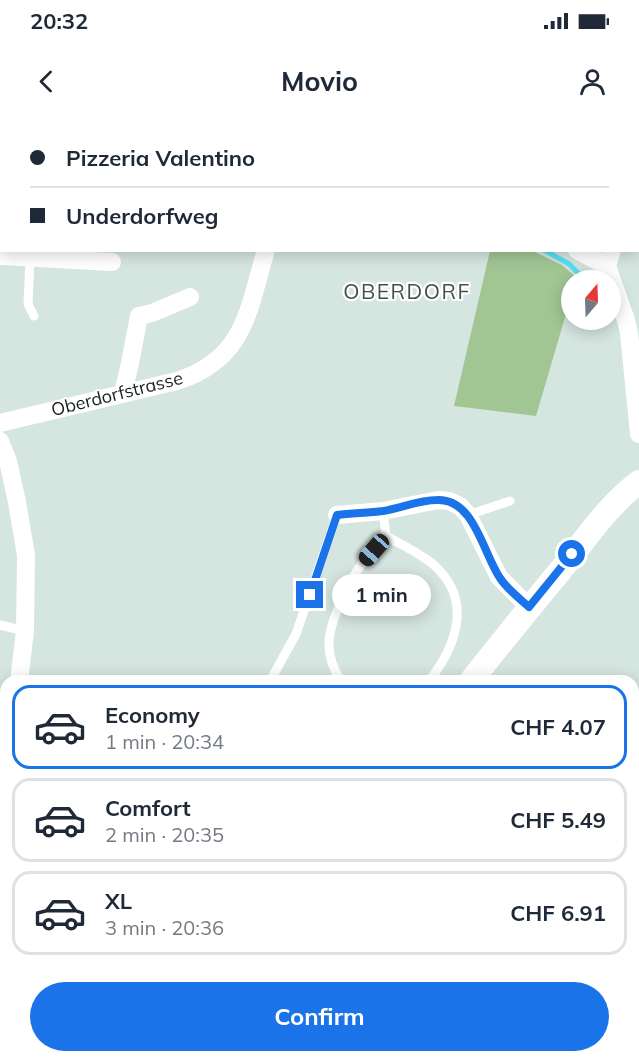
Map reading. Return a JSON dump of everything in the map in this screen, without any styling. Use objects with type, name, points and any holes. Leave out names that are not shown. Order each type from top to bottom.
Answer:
[{"type":"main road","points":[[476,675],[596,523],[614,503],[639,482]]},
{"type":"street","name":"Oberdorfstrasse","points":[[0,423],[189,377],[208,368],[232,345],[242,327],[265,252]]},
{"type":"street","points":[[585,252],[610,258],[635,349],[639,434]]},
{"type":"street","points":[[0,256],[112,262]]},
{"type":"street","points":[[123,393],[139,316],[190,297]]},
{"type":"street","points":[[0,441],[8,461],[18,502],[26,555],[25,631],[20,675]]},
{"type":"street","points":[[337,515],[382,511],[438,500],[449,501],[460,506],[468,515],[499,577],[529,607]]},
{"type":"lane","points":[[30,258],[27,304],[34,316]]},
{"type":"lane","points":[[468,515],[510,501]]},
{"type":"lane","points":[[382,511],[386,536]]},
{"type":"lane","points":[[273,675],[297,634],[337,515]]},
{"type":"lane","points":[[338,675],[328,649],[330,628],[361,564],[386,536]]},
{"type":"lane","points":[[386,536],[433,564],[448,581],[457,601],[457,623],[451,645],[434,675]]},
{"type":"lane","points":[[0,625],[25,631]]},
{"type":"green space","points":[[490,252],[535,252],[568,270],[561,270],[561,330],[536,416],[454,406]]},
{"type":"waterway","points":[[548,252],[575,270]]},
{"type":"district","name":"OBERDORF","points":[[407,292]]},
{"type":"route","points":[[310,595],[337,515],[382,511],[438,500],[449,501],[460,506],[468,515],[499,577],[529,607],[572,554]]}]
